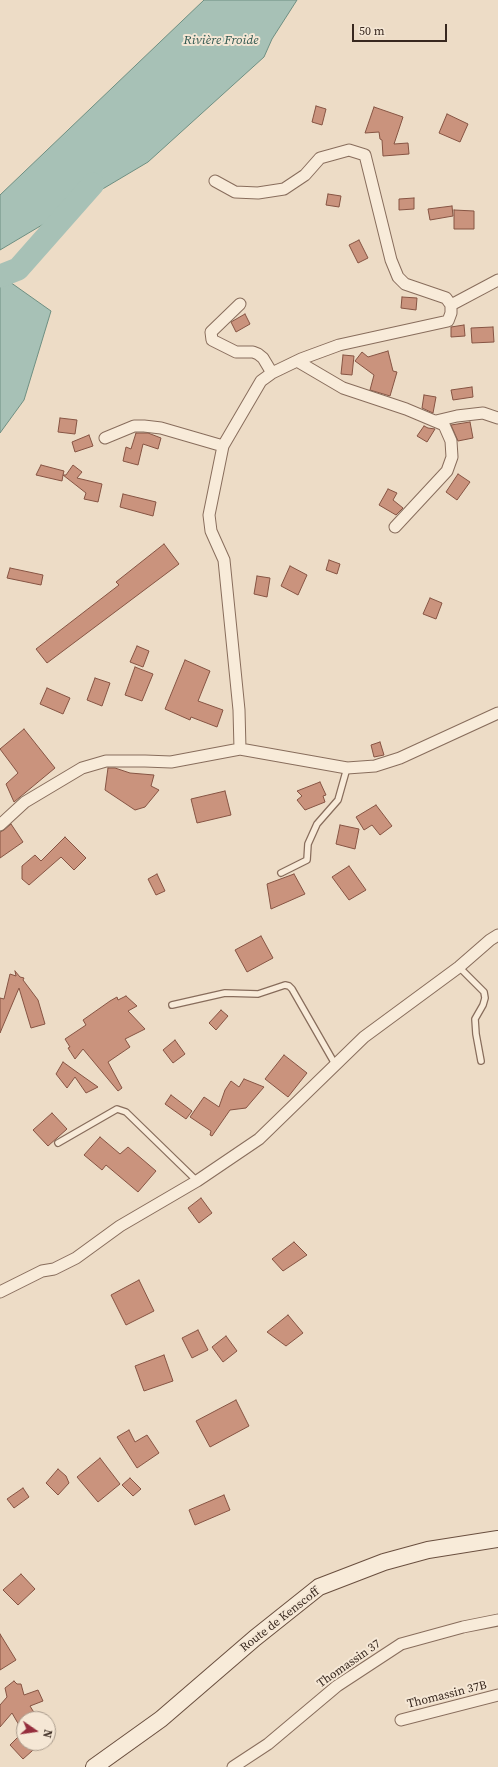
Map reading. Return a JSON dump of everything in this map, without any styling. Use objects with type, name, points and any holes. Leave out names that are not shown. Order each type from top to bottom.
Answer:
[{"type":"main road","name":"Route de Kenscoff","points":[[94,1767],[161,1719],[255,1638],[319,1587],[384,1562],[428,1550],[498,1538]]},
{"type":"street","points":[[215,181],[235,192],[258,193],[284,189],[305,175],[320,158],[349,150],[365,155],[391,260],[398,277],[405,284],[446,298],[451,306],[451,314],[448,321],[339,345],[297,361],[272,373],[261,381],[223,446],[208,515],[211,531],[224,560],[239,710],[240,749]]},
{"type":"street","points":[[451,306],[498,280]]},
{"type":"street","points":[[240,304],[211,332],[212,340],[236,352],[253,352],[258,354],[263,358],[272,373]]},
{"type":"street","points":[[297,361],[343,388],[444,425],[451,441],[452,457],[447,471],[395,527]]},
{"type":"street","points":[[436,421],[457,416],[483,413],[498,418]]},
{"type":"street","points":[[105,438],[134,426],[144,426],[161,428],[223,446]]},
{"type":"street","points":[[0,825],[25,802],[82,768],[106,761],[146,760],[172,762],[240,749],[347,768],[375,766],[400,758],[498,713]]},
{"type":"street","points":[[0,1292],[42,1271],[54,1269],[76,1258],[120,1226],[197,1181],[260,1139],[364,1037],[459,967],[490,940],[498,935]]},
{"type":"street","name":"Thomassin 37","points":[[233,1767],[268,1744],[337,1686],[401,1644],[463,1627],[498,1620]]},
{"type":"street","name":"Thomassin 37B","points":[[401,1720],[498,1695]]},
{"type":"lane","points":[[281,873],[307,860],[308,844],[317,824],[338,800],[347,768]]},
{"type":"lane","points":[[459,967],[484,992],[485,998],[483,1005],[475,1019],[481,1061]]},
{"type":"lane","points":[[172,1005],[225,993],[258,994],[285,985],[289,986],[335,1064]]},
{"type":"lane","points":[[58,1143],[117,1109],[122,1110],[126,1112],[197,1181]]},
{"type":"water","name":"Rivière Froide","points":[[204,0],[297,0],[272,39],[264,57],[148,162],[0,250],[0,195]]},
{"type":"water","points":[[0,275],[51,311],[24,400],[0,433]]},
{"type":"building","points":[[316,106],[326,109],[322,125],[312,122]]},
{"type":"building","points":[[374,107],[403,117],[394,144],[408,143],[409,154],[383,156],[382,140],[380,139],[379,132],[365,133]]},
{"type":"building","points":[[447,114],[468,124],[460,142],[439,133]]},
{"type":"building","points":[[328,194],[341,196],[339,207],[326,205]]},
{"type":"building","points":[[414,198],[414,209],[399,210],[399,199]]},
{"type":"building","points":[[452,206],[453,216],[430,220],[428,209]]},
{"type":"building","points":[[454,210],[474,211],[474,229],[454,229]]},
{"type":"building","points":[[359,240],[368,258],[358,263],[349,245]]},
{"type":"building","points":[[402,297],[417,298],[416,310],[401,308]]},
{"type":"building","points":[[245,314],[250,324],[236,332],[231,322]]},
{"type":"building","points":[[464,325],[465,336],[451,337],[451,327]]},
{"type":"building","points":[[493,327],[494,342],[472,343],[471,328]]},
{"type":"building","points":[[388,351],[393,371],[397,372],[390,396],[370,390],[374,375],[355,361],[362,352],[368,357]]},
{"type":"building","points":[[343,355],[354,356],[352,375],[341,374]]},
{"type":"building","points":[[472,387],[473,397],[453,400],[451,390]]},
{"type":"building","points":[[424,395],[436,397],[433,413],[422,408]]},
{"type":"building","points":[[60,418],[77,420],[75,434],[58,432]]},
{"type":"building","points":[[470,422],[473,438],[458,441],[451,425]]},
{"type":"building","points":[[424,426],[435,429],[427,442],[417,436]]},
{"type":"building","points":[[136,433],[148,433],[161,438],[158,449],[143,444],[138,465],[123,461],[126,447],[131,449]]},
{"type":"building","points":[[89,435],[93,446],[75,452],[72,442]]},
{"type":"building","points":[[41,465],[64,471],[62,481],[36,475]]},
{"type":"building","points":[[73,465],[82,472],[77,478],[102,484],[98,502],[84,499],[86,493],[63,475],[66,475]]},
{"type":"building","points":[[458,474],[470,482],[457,500],[446,492]]},
{"type":"building","points":[[388,489],[397,493],[393,500],[403,508],[396,515],[379,505]]},
{"type":"building","points":[[123,494],[156,502],[153,516],[120,507]]},
{"type":"building","points":[[164,544],[179,564],[47,663],[36,649],[119,585],[116,582]]},
{"type":"building","points":[[329,560],[340,564],[337,574],[326,570]]},
{"type":"building","points":[[290,566],[307,575],[298,595],[281,586]]},
{"type":"building","points":[[10,568],[43,575],[41,585],[7,578]]},
{"type":"building","points":[[257,576],[270,578],[267,597],[254,594]]},
{"type":"building","points":[[430,598],[442,603],[436,619],[423,614]]},
{"type":"building","points":[[137,646],[149,651],[143,667],[130,662]]},
{"type":"building","points":[[185,660],[210,671],[198,701],[223,710],[217,727],[191,717],[190,720],[165,709]]},
{"type":"building","points":[[135,667],[153,674],[142,701],[125,695]]},
{"type":"building","points":[[95,678],[110,683],[102,706],[87,700]]},
{"type":"building","points":[[47,688],[70,698],[63,714],[40,704]]},
{"type":"building","points":[[24,729],[55,768],[14,802],[6,784],[18,773],[0,749]]},
{"type":"building","points":[[380,742],[384,755],[374,757],[371,745]]},
{"type":"building","points":[[108,768],[115,768],[130,773],[154,775],[151,786],[159,790],[145,807],[135,810],[105,790]]},
{"type":"building","points":[[320,782],[326,795],[323,796],[325,802],[305,810],[297,800],[302,796],[297,791]]},
{"type":"building","points":[[225,791],[231,815],[197,823],[191,799]]},
{"type":"building","points":[[376,805],[392,826],[380,835],[372,825],[364,830],[356,817]]},
{"type":"building","points":[[11,824],[23,842],[0,858],[0,832]]},
{"type":"building","points":[[340,825],[359,829],[355,849],[336,844]]},
{"type":"building","points":[[65,837],[86,858],[74,870],[61,857],[29,885],[22,879],[22,866],[35,855],[41,861]]},
{"type":"building","points":[[349,866],[366,890],[349,900],[332,877]]},
{"type":"building","points":[[157,874],[165,891],[156,895],[148,879]]},
{"type":"building","points":[[294,874],[305,894],[271,909],[267,884]]},
{"type":"building","points":[[261,936],[273,958],[247,972],[235,950]]},
{"type":"building","points":[[15,971],[20,977],[24,978],[23,980],[38,1000],[45,1024],[31,1028],[19,988],[0,1033],[0,998],[4,999],[10,974],[16,976]]},
{"type":"building","points":[[126,996],[137,1006],[128,1011],[145,1029],[125,1039],[130,1047],[108,1062],[122,1088],[118,1091],[83,1049],[75,1059],[68,1048],[70,1047],[65,1039],[86,1025],[83,1020],[117,997],[118,1000]]},
{"type":"building","points":[[221,1010],[228,1016],[216,1030],[209,1023]]},
{"type":"building","points":[[175,1040],[185,1054],[173,1063],[163,1050]]},
{"type":"building","points":[[284,1055],[307,1073],[288,1097],[265,1079]]},
{"type":"building","points":[[63,1062],[98,1087],[86,1093],[75,1077],[67,1088],[56,1074]]},
{"type":"building","points":[[244,1079],[264,1087],[246,1108],[230,1110],[212,1136],[210,1135],[211,1131],[190,1117],[204,1097],[219,1107],[225,1090],[231,1081],[239,1087]]},
{"type":"building","points":[[171,1095],[192,1111],[186,1119],[165,1104]]},
{"type":"building","points":[[52,1113],[67,1129],[48,1146],[33,1130]]},
{"type":"building","points":[[100,1137],[120,1154],[128,1147],[156,1171],[138,1192],[106,1165],[102,1170],[84,1155]]},
{"type":"building","points":[[201,1198],[212,1213],[199,1223],[188,1208]]},
{"type":"building","points":[[294,1242],[307,1255],[283,1271],[272,1259]]},
{"type":"building","points":[[139,1280],[154,1311],[126,1325],[111,1295]]},
{"type":"building","points":[[288,1315],[303,1333],[286,1346],[267,1332]]},
{"type":"building","points":[[198,1330],[208,1350],[192,1358],[182,1338]]},
{"type":"building","points":[[226,1336],[237,1351],[223,1362],[212,1347]]},
{"type":"building","points":[[164,1355],[173,1381],[144,1391],[135,1366]]},
{"type":"building","points":[[236,1400],[249,1426],[210,1447],[196,1421]]},
{"type":"building","points":[[129,1430],[135,1442],[147,1435],[159,1453],[137,1468],[117,1437]]},
{"type":"building","points":[[100,1458],[120,1484],[98,1502],[77,1477]]},
{"type":"building","points":[[58,1469],[66,1476],[69,1483],[58,1495],[46,1483]]},
{"type":"building","points":[[130,1478],[141,1489],[133,1496],[122,1485]]},
{"type":"building","points":[[23,1488],[29,1497],[14,1508],[7,1499]]},
{"type":"building","points":[[224,1495],[230,1510],[195,1525],[189,1510]]},
{"type":"building","points":[[21,1574],[35,1589],[18,1605],[3,1590]]},
{"type":"building","points":[[0,1634],[16,1660],[0,1670]]},
{"type":"building","points":[[14,1681],[17,1684],[21,1684],[24,1695],[38,1690],[43,1701],[30,1706],[33,1711],[16,1711],[16,1720],[12,1713],[0,1727],[0,1705],[7,1697],[5,1688]]},
{"type":"building","points":[[16,1739],[16,1751],[32,1751],[23,1759],[10,1745]]},
{"type":"waterway","name":"Rivière Froide","points":[[0,276],[18,269],[93,184]]}]
